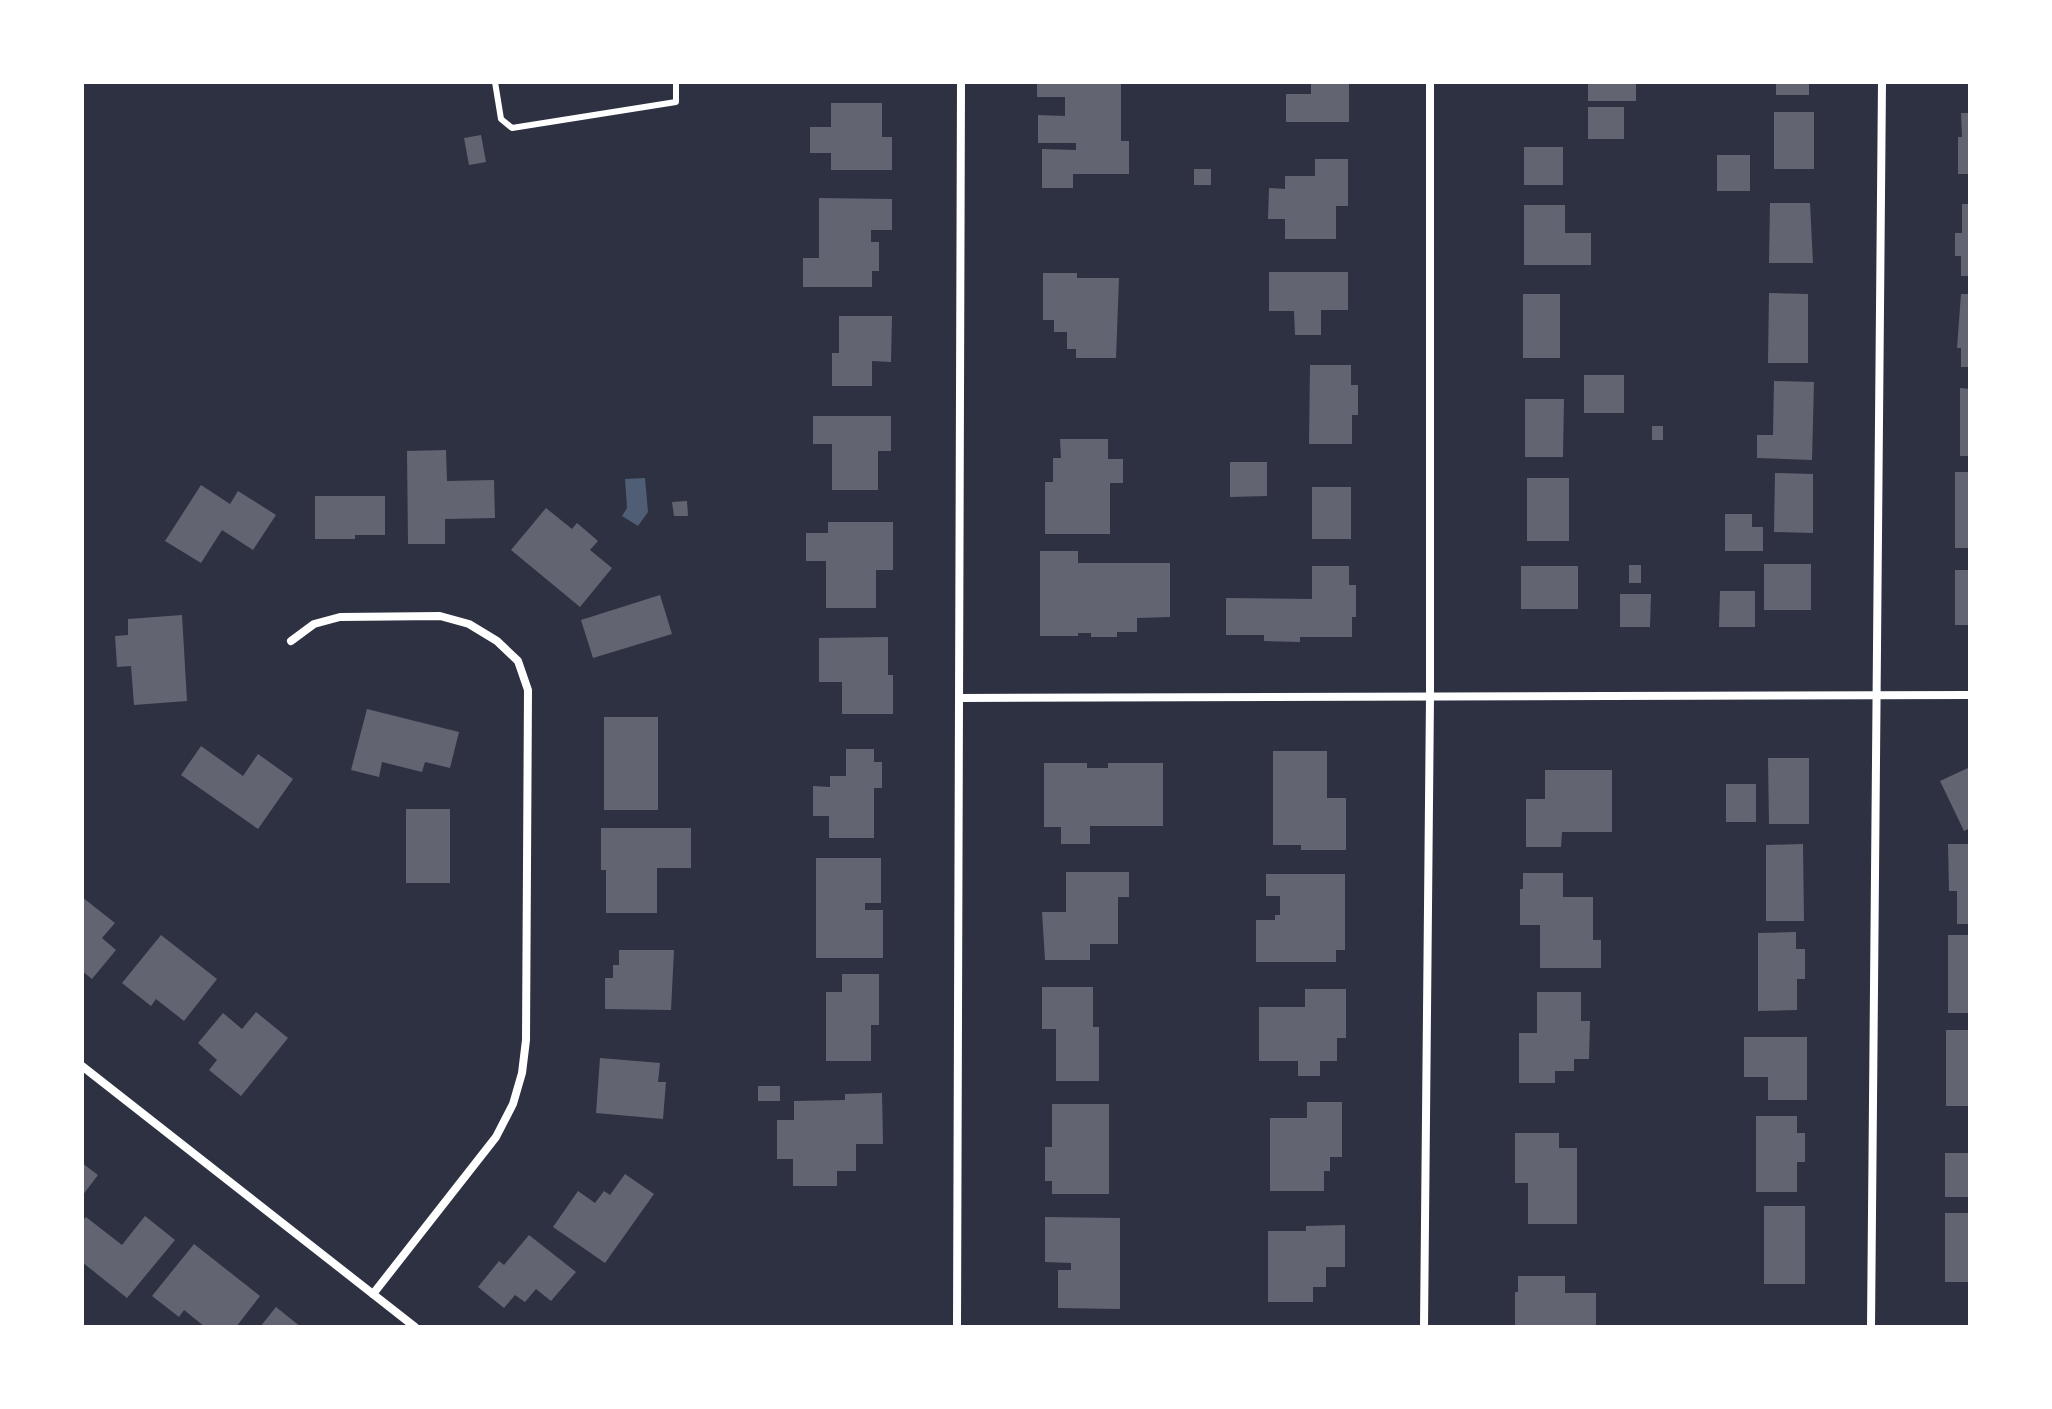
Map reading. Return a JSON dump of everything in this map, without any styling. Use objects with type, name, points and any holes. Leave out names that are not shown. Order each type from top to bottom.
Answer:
[{"type":"street","points":[[957,1327],[961,82]]},
{"type":"street","points":[[1424,1327],[1430,697],[1430,82]]},
{"type":"street","points":[[1871,1327],[1882,82]]},
{"type":"street","points":[[291,641],[314,624],[340,617],[440,616],[469,624],[497,641],[518,661],[528,690],[526,1040],[522,1073],[513,1104],[496,1137],[373,1294]]},
{"type":"street","points":[[960,698],[1970,695]]},
{"type":"street","points":[[82,1066],[415,1327]]},
{"type":"lane","points":[[495,82],[501,119],[512,128],[676,102],[676,82]]},
{"type":"water","points":[[645,478],[648,512],[638,526],[622,516],[627,508],[625,479]]},
{"type":"building","points":[[1037,82],[1121,82],[1121,141],[1129,141],[1129,174],[1073,174],[1073,188],[1042,188],[1042,149],[1076,150],[1076,143],[1038,143],[1038,115],[1065,116],[1065,97],[1037,97]]},
{"type":"building","points":[[1311,82],[1349,82],[1349,122],[1286,122],[1286,94],[1311,94]]},
{"type":"building","points":[[1588,82],[1636,82],[1636,101],[1588,101]]},
{"type":"building","points":[[1776,82],[1809,82],[1809,95],[1776,95]]},
{"type":"building","points":[[831,103],[882,103],[882,137],[892,137],[892,170],[831,170],[831,153],[810,153],[810,127],[831,127]]},
{"type":"building","points":[[1588,107],[1624,107],[1624,139],[1588,139]]},
{"type":"building","points":[[1774,112],[1814,112],[1814,169],[1774,169]]},
{"type":"building","points":[[1961,113],[1970,113],[1970,174],[1958,174]]},
{"type":"building","points":[[481,135],[486,162],[469,165],[464,138]]},
{"type":"building","points":[[1524,147],[1563,147],[1563,185],[1524,185]]},
{"type":"building","points":[[1717,155],[1750,155],[1750,191],[1717,191]]},
{"type":"building","points":[[1315,159],[1348,159],[1348,206],[1336,206],[1336,239],[1285,239],[1285,219],[1268,219],[1269,188],[1285,189],[1285,176],[1315,176]]},
{"type":"building","points":[[1194,169],[1211,169],[1211,185],[1194,185]]},
{"type":"building","points":[[819,198],[892,199],[892,230],[871,230],[871,242],[879,242],[879,271],[872,271],[872,287],[803,287],[803,258],[819,258]]},
{"type":"building","points":[[1770,203],[1810,203],[1813,263],[1769,263]]},
{"type":"building","points":[[1962,204],[1970,204],[1970,276],[1961,276],[1961,256],[1955,256],[1955,233],[1962,233]]},
{"type":"building","points":[[1524,205],[1565,205],[1565,233],[1591,233],[1591,265],[1524,265]]},
{"type":"building","points":[[1269,272],[1348,272],[1348,310],[1321,310],[1321,335],[1295,335],[1294,311],[1269,311]]},
{"type":"building","points":[[1043,273],[1077,273],[1077,278],[1119,278],[1116,358],[1076,358],[1076,349],[1067,349],[1067,332],[1054,332],[1054,320],[1043,320]]},
{"type":"building","points":[[1769,293],[1808,294],[1808,363],[1768,363]]},
{"type":"building","points":[[1523,294],[1560,294],[1560,358],[1523,358]]},
{"type":"building","points":[[1961,294],[1970,294],[1970,367],[1961,367],[1961,348],[1957,348]]},
{"type":"building","points":[[839,316],[892,316],[891,362],[872,361],[872,386],[832,386],[832,353],[839,353]]},
{"type":"building","points":[[1310,365],[1351,365],[1351,385],[1358,385],[1358,415],[1352,415],[1352,444],[1309,444]]},
{"type":"building","points":[[1584,375],[1624,375],[1624,413],[1584,413]]},
{"type":"building","points":[[1774,381],[1814,382],[1812,460],[1757,458],[1757,435],[1773,435]]},
{"type":"building","points":[[1960,388],[1970,389],[1970,456],[1960,456]]},
{"type":"building","points":[[1525,399],[1564,399],[1563,457],[1525,457]]},
{"type":"building","points":[[813,416],[891,416],[891,451],[878,451],[878,490],[832,490],[832,444],[813,444]]},
{"type":"building","points":[[1652,426],[1663,426],[1663,440],[1652,440]]},
{"type":"building","points":[[1060,439],[1108,439],[1108,459],[1123,459],[1123,483],[1110,483],[1110,534],[1045,534],[1045,482],[1053,482],[1053,458],[1061,458]]},
{"type":"building","points":[[446,450],[447,481],[494,480],[495,518],[445,519],[445,544],[408,544],[407,451]]},
{"type":"building","points":[[1230,462],[1267,462],[1267,496],[1230,497]]},
{"type":"building","points":[[1955,472],[1970,472],[1970,548],[1955,548]]},
{"type":"building","points":[[1775,473],[1813,474],[1813,533],[1774,532]]},
{"type":"building","points":[[1527,478],[1569,478],[1569,541],[1527,541]]},
{"type":"building","points":[[201,485],[230,504],[238,491],[276,515],[253,550],[222,530],[201,563],[165,541]]},
{"type":"building","points":[[1312,487],[1351,487],[1351,539],[1312,539]]},
{"type":"building","points":[[315,496],[385,496],[385,535],[315,539]]},
{"type":"building","points":[[687,501],[688,516],[674,516],[672,502]]},
{"type":"building","points":[[546,508],[572,529],[577,523],[598,541],[590,550],[612,568],[580,607],[511,550]]},
{"type":"building","points":[[1725,514],[1752,514],[1752,527],[1763,527],[1763,551],[1725,551]]},
{"type":"building","points":[[828,522],[893,522],[893,570],[876,570],[876,608],[826,608],[826,561],[806,561],[806,533],[828,533]]},
{"type":"building","points":[[1040,551],[1078,551],[1078,563],[1170,563],[1170,617],[1137,618],[1137,632],[1117,632],[1117,637],[1091,637],[1091,633],[1040,636]]},
{"type":"building","points":[[1764,564],[1811,564],[1811,610],[1764,610]]},
{"type":"building","points":[[1629,565],[1641,565],[1641,583],[1629,583]]},
{"type":"building","points":[[1312,566],[1349,566],[1349,585],[1356,585],[1356,617],[1352,617],[1352,637],[1300,637],[1300,642],[1264,641],[1264,635],[1226,635],[1226,598],[1312,599]]},
{"type":"building","points":[[1521,566],[1578,566],[1578,609],[1521,609]]},
{"type":"building","points":[[1955,570],[1970,570],[1970,625],[1955,625]]},
{"type":"building","points":[[1720,591],[1755,591],[1755,627],[1719,627]]},
{"type":"building","points":[[1620,594],[1651,594],[1650,627],[1620,627]]},
{"type":"building","points":[[660,595],[672,634],[593,658],[581,620]]},
{"type":"building","points":[[182,615],[187,701],[134,705],[131,666],[117,667],[115,636],[128,635],[128,619]]},
{"type":"building","points":[[888,637],[888,675],[893,675],[893,714],[842,714],[842,682],[819,682],[819,638]]},
{"type":"building","points":[[367,709],[459,732],[450,768],[425,762],[422,772],[382,762],[379,777],[351,770]]},
{"type":"building","points":[[604,717],[658,717],[658,810],[604,810]]},
{"type":"building","points":[[201,746],[243,776],[258,754],[293,779],[258,829],[181,775]]},
{"type":"building","points":[[846,749],[874,749],[874,762],[882,762],[882,788],[874,788],[874,838],[829,838],[829,816],[813,816],[813,786],[830,787],[830,776],[846,776]]},
{"type":"building","points":[[1273,751],[1327,751],[1327,798],[1346,798],[1346,850],[1301,850],[1301,845],[1273,845]]},
{"type":"building","points":[[1768,758],[1809,758],[1809,824],[1769,824]]},
{"type":"building","points":[[1044,763],[1087,763],[1087,768],[1108,768],[1108,763],[1163,763],[1163,826],[1090,826],[1090,844],[1061,844],[1061,827],[1044,827]]},
{"type":"building","points":[[1970,767],[1970,828],[1964,831],[1940,781]]},
{"type":"building","points":[[1545,770],[1612,770],[1612,832],[1562,832],[1561,847],[1526,847],[1526,799],[1545,799]]},
{"type":"building","points":[[1726,784],[1756,784],[1756,822],[1726,822]]},
{"type":"building","points":[[406,809],[450,809],[450,883],[406,883]]},
{"type":"building","points":[[601,828],[691,828],[691,868],[657,868],[657,913],[606,913],[606,870],[601,870]]},
{"type":"building","points":[[1803,844],[1804,921],[1766,921],[1766,845]]},
{"type":"building","points":[[1948,844],[1970,844],[1970,924],[1957,924],[1957,891],[1949,891]]},
{"type":"building","points":[[816,858],[881,858],[881,903],[865,903],[865,910],[883,910],[883,958],[816,958]]},
{"type":"building","points":[[1066,872],[1129,872],[1129,897],[1118,897],[1118,944],[1090,944],[1090,960],[1045,960],[1042,912],[1066,912]]},
{"type":"building","points":[[1523,873],[1563,873],[1563,897],[1593,897],[1593,940],[1601,940],[1601,968],[1540,968],[1540,925],[1520,925]]},
{"type":"building","points":[[1266,874],[1345,874],[1345,950],[1336,950],[1336,962],[1256,962],[1256,920],[1275,920],[1275,915],[1280,915],[1280,896],[1266,896]]},
{"type":"building","points":[[82,897],[115,923],[102,938],[116,950],[92,979],[82,971]]},
{"type":"building","points":[[1796,932],[1796,949],[1805,949],[1805,979],[1797,979],[1797,1010],[1758,1011],[1758,933]]},
{"type":"building","points":[[161,935],[217,979],[184,1021],[156,999],[151,1006],[122,983]]},
{"type":"building","points":[[1948,935],[1970,935],[1970,1013],[1948,1013]]},
{"type":"building","points":[[619,950],[674,950],[671,1010],[605,1009],[605,978],[613,978],[613,965],[619,965]]},
{"type":"building","points":[[842,974],[879,974],[879,1025],[871,1025],[871,1061],[826,1061],[826,992],[842,992]]},
{"type":"building","points":[[1042,987],[1093,987],[1093,1027],[1099,1027],[1099,1081],[1056,1081],[1056,1029],[1042,1029]]},
{"type":"building","points":[[1305,989],[1346,989],[1346,1038],[1337,1038],[1337,1061],[1320,1061],[1320,1076],[1298,1076],[1298,1061],[1259,1061],[1259,1007],[1305,1007]]},
{"type":"building","points":[[1537,992],[1581,992],[1581,1021],[1590,1021],[1589,1059],[1574,1059],[1574,1071],[1555,1071],[1555,1083],[1519,1083],[1519,1033],[1537,1033]]},
{"type":"building","points":[[256,1012],[288,1038],[241,1096],[209,1070],[217,1060],[198,1043],[223,1013],[242,1029]]},
{"type":"building","points":[[1946,1030],[1970,1030],[1970,1106],[1946,1106]]},
{"type":"building","points":[[1744,1037],[1807,1037],[1807,1100],[1768,1100],[1768,1077],[1744,1077]]},
{"type":"building","points":[[600,1058],[660,1063],[658,1082],[666,1082],[663,1119],[596,1113]]},
{"type":"building","points":[[758,1086],[780,1086],[780,1101],[758,1101]]},
{"type":"building","points":[[882,1093],[883,1144],[856,1144],[856,1171],[837,1171],[837,1186],[793,1186],[793,1159],[777,1159],[777,1120],[794,1120],[794,1101],[845,1100],[845,1094]]},
{"type":"building","points":[[1307,1102],[1342,1102],[1342,1157],[1330,1157],[1330,1171],[1324,1171],[1324,1191],[1270,1191],[1270,1118],[1307,1118]]},
{"type":"building","points":[[1052,1104],[1109,1104],[1109,1194],[1052,1194],[1052,1181],[1045,1181],[1045,1147],[1052,1147]]},
{"type":"building","points":[[1756,1116],[1797,1116],[1797,1133],[1805,1133],[1805,1162],[1797,1162],[1797,1192],[1756,1192]]},
{"type":"building","points":[[1515,1133],[1559,1133],[1559,1148],[1577,1148],[1577,1224],[1528,1224],[1528,1183],[1515,1183]]},
{"type":"building","points":[[1945,1153],[1970,1153],[1970,1197],[1945,1197]]},
{"type":"building","points":[[82,1163],[98,1175],[82,1196]]},
{"type":"building","points":[[625,1174],[654,1194],[605,1263],[553,1227],[578,1191],[595,1203],[604,1191],[610,1195]]},
{"type":"building","points":[[1764,1206],[1805,1206],[1805,1284],[1764,1284]]},
{"type":"building","points":[[1945,1213],[1970,1213],[1970,1282],[1945,1282]]},
{"type":"building","points":[[145,1216],[175,1240],[127,1298],[82,1262],[82,1221],[86,1217],[122,1245]]},
{"type":"building","points":[[1045,1217],[1120,1218],[1120,1309],[1058,1308],[1058,1270],[1071,1270],[1071,1263],[1045,1262]]},
{"type":"building","points":[[1345,1225],[1345,1267],[1326,1267],[1326,1287],[1313,1287],[1313,1302],[1268,1302],[1268,1231],[1306,1231],[1306,1226]]},
{"type":"building","points":[[529,1235],[576,1272],[551,1301],[536,1289],[525,1302],[515,1295],[504,1308],[478,1287],[499,1261],[504,1265]]},
{"type":"building","points":[[194,1244],[260,1296],[236,1327],[205,1327],[184,1310],[179,1317],[152,1296]]},
{"type":"building","points":[[1518,1276],[1565,1276],[1565,1293],[1596,1293],[1596,1327],[1515,1327]]},
{"type":"building","points":[[276,1307],[301,1327],[260,1327]]}]
